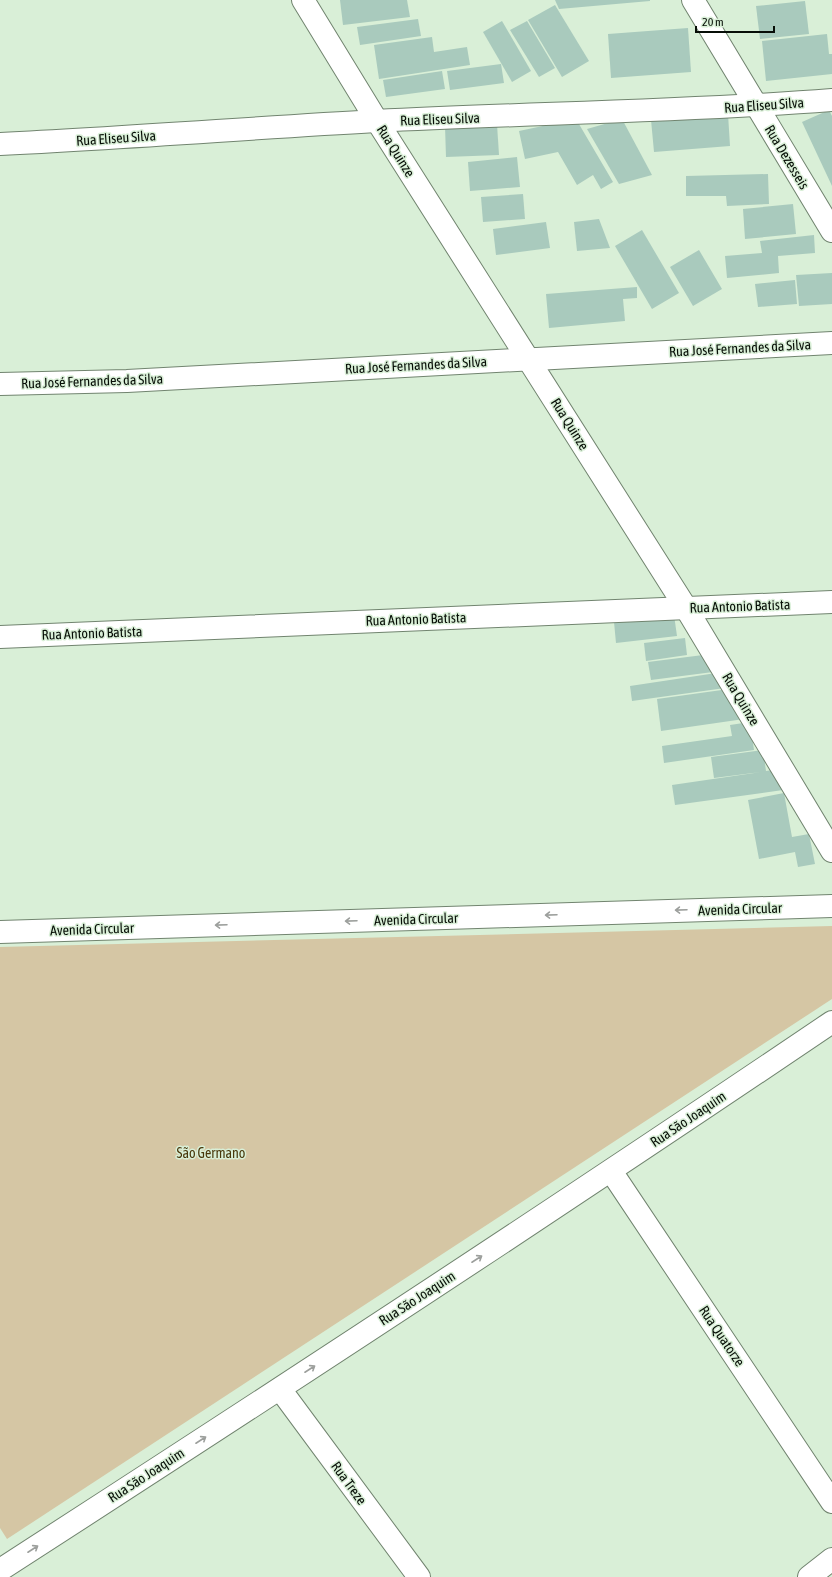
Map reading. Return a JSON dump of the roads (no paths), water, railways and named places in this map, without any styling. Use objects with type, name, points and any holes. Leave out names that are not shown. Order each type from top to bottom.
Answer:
[{"type":"street","name":"Rua Quinze","points":[[303,0],[377,121],[686,608],[832,851]]},
{"type":"street","name":"Rua Dezesseis","points":[[693,0],[832,231]]},
{"type":"street","name":"Rua Eliseu Silva","points":[[0,144],[87,140],[377,121],[757,106],[832,100]]},
{"type":"street","name":"Rua José Fernandes da Silva","points":[[0,384],[127,381],[832,343]]},
{"type":"street","name":"Rua Antonio Batista","points":[[0,637],[832,602]]},
{"type":"street","name":"Avenida Circular","points":[[0,932],[832,906]]},
{"type":"street","name":"Rua São Joaquim","points":[[0,1570],[280,1389],[611,1171],[832,1022]]},
{"type":"street","name":"Rua Quatorze","points":[[611,1171],[832,1502]]},
{"type":"street","name":"Rua Treze","points":[[280,1389],[419,1577]]},
{"type":"street","points":[[809,1577],[832,1559]]},
{"type":"park label","name":"São Germano","points":[[211,1153]]}]
